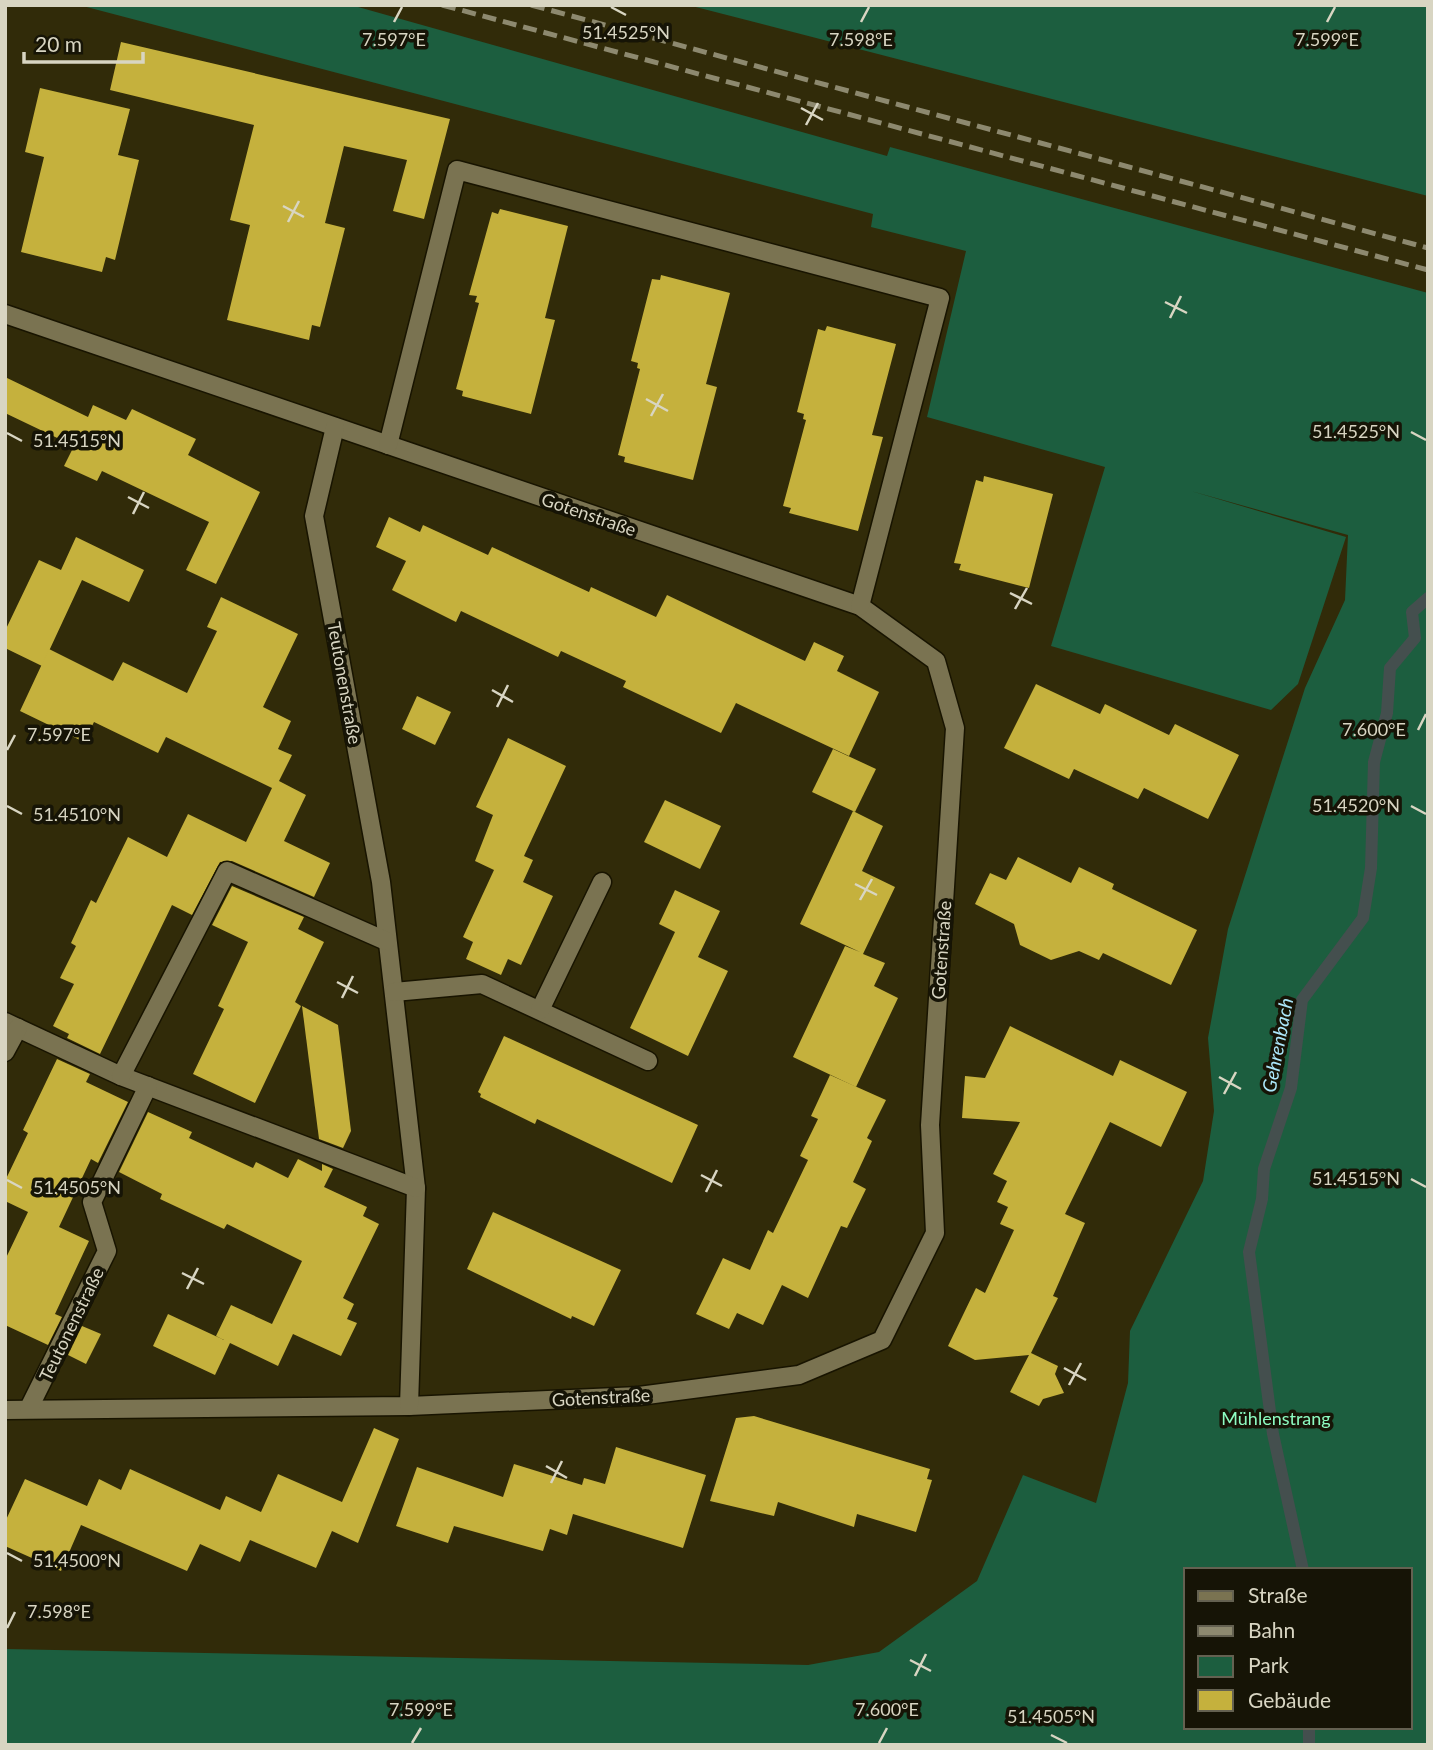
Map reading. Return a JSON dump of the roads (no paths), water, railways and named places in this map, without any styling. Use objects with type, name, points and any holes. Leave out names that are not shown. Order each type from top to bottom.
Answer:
[{"type":"street","points":[[388,445],[457,170],[940,298],[860,606]]},
{"type":"street","name":"Gotenstraße","points":[[5,314],[860,606],[936,661],[955,728],[930,1125],[935,1233],[882,1340],[799,1375],[639,1396],[409,1406],[5,1410]]},
{"type":"street","name":"Teutonenstraße","points":[[335,427],[314,516],[381,883],[416,1188],[409,1406]]},
{"type":"street","points":[[121,1076],[227,871],[386,941]]},
{"type":"street","points":[[540,1010],[602,882]]},
{"type":"street","points":[[394,992],[482,984],[648,1061]]},
{"type":"street","points":[[5,1052],[11,1025],[121,1076],[416,1188]]},
{"type":"street","name":"Teutonenstraße","points":[[29,1408],[107,1251],[92,1202],[148,1086]]},
{"type":"waterway","name":"Gehrenbach","points":[[1303,1568],[1273,1434],[1249,1252],[1262,1199],[1264,1169],[1291,1088],[1302,1000],[1363,918],[1371,868],[1374,762],[1387,713],[1390,668],[1415,638],[1412,612],[1428,598]]},
{"type":"waterway","name":"Gehrenbach","points":[[1309,1729],[1309,1745]]},
{"type":"railway","points":[[442,5],[1428,270]]},
{"type":"railway","points":[[531,5],[1428,248]]},
{"type":"park label","name":"Mühlenstrang","points":[[1276,1418]]}]
